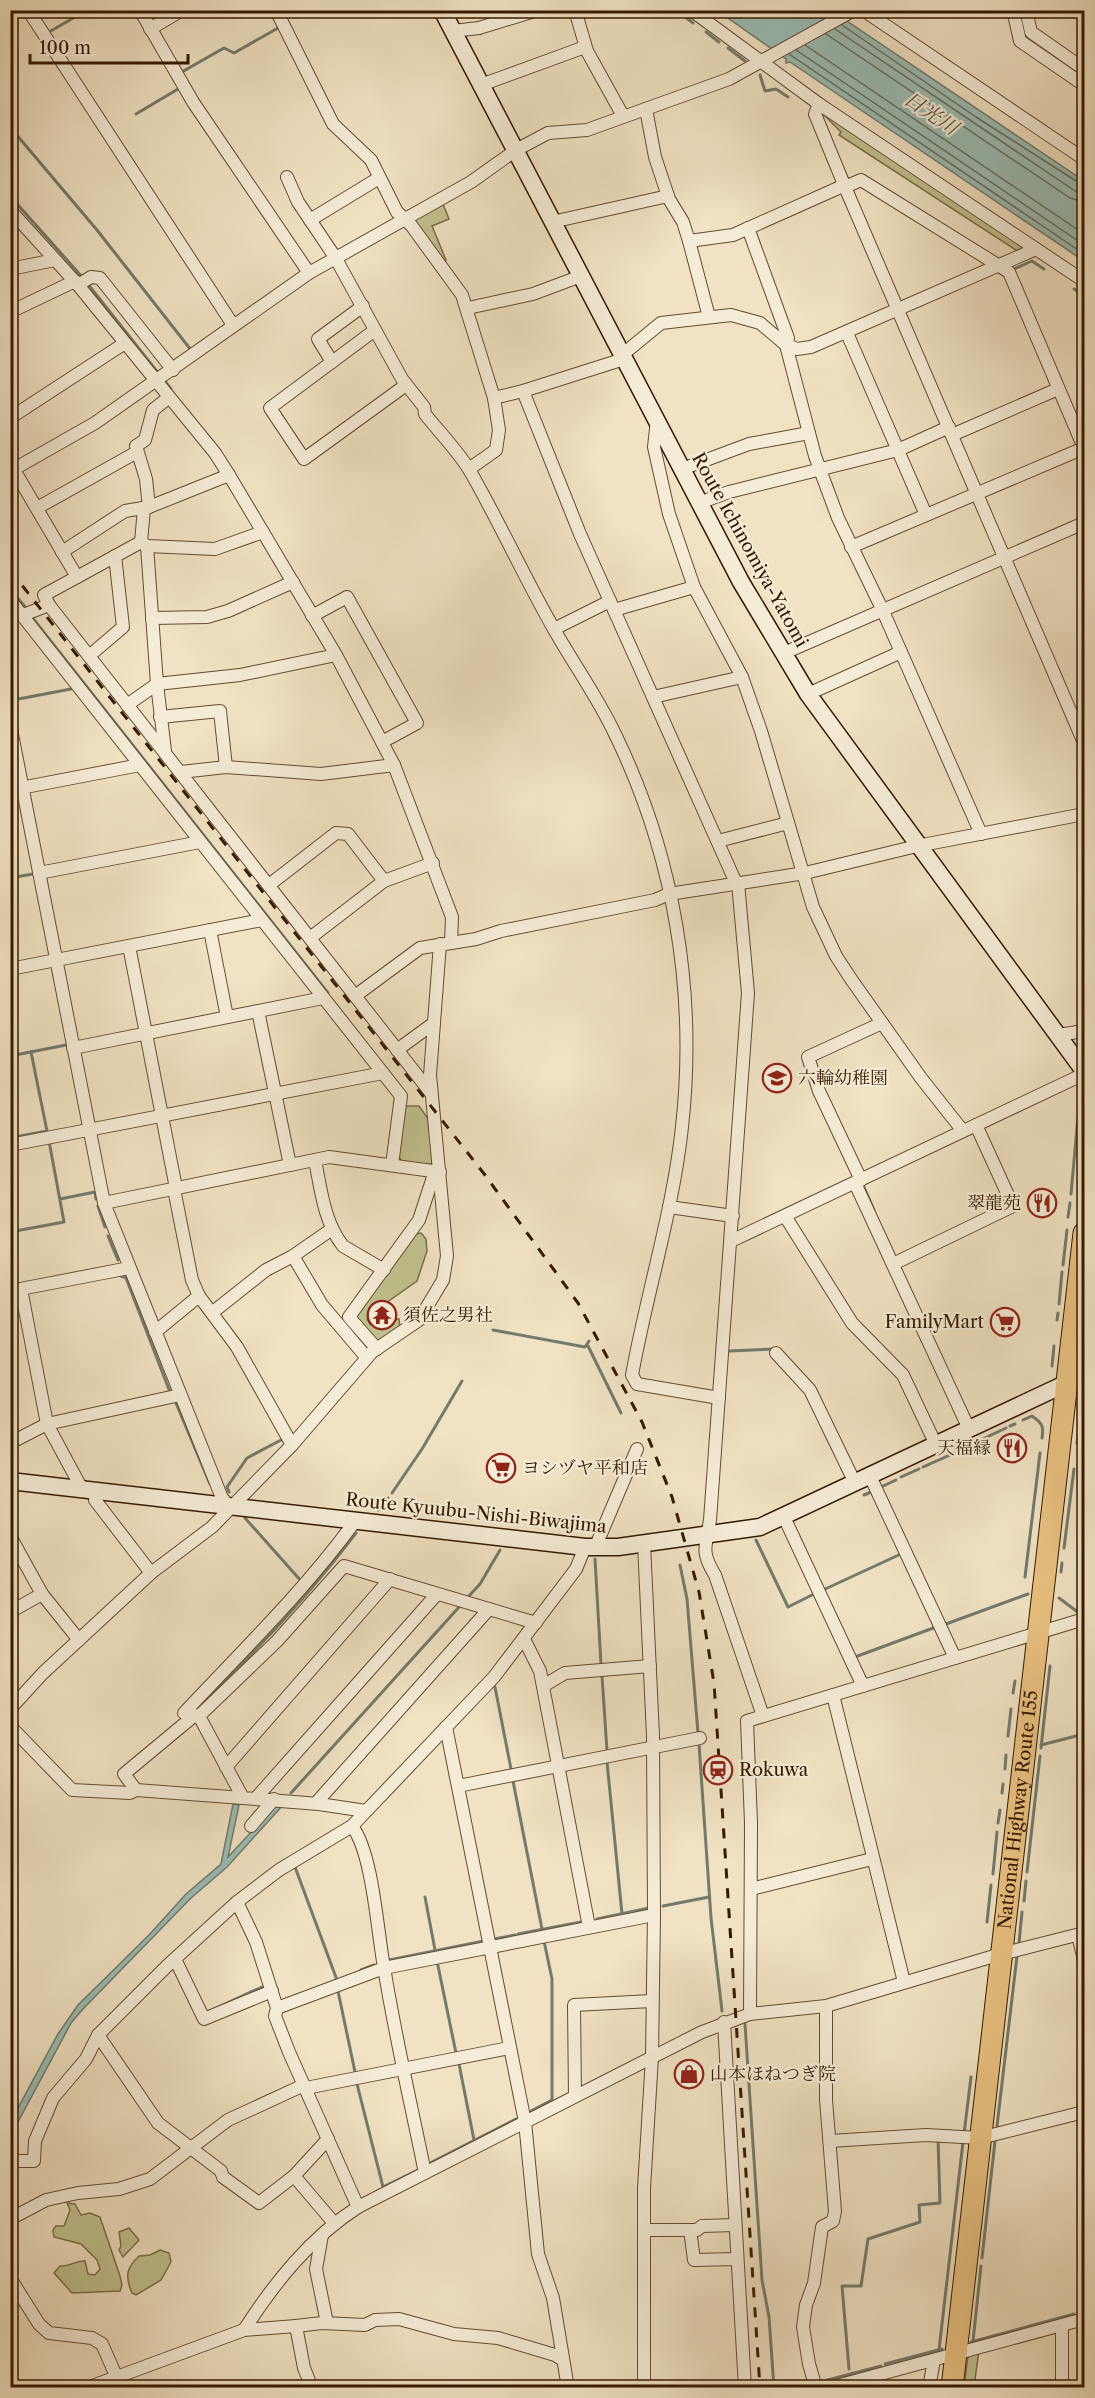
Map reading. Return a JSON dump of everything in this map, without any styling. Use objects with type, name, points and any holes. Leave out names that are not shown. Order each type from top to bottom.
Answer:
[{"type":"highway","name":"National Highway Route 155","points":[[952,2388],[1038,1633],[1076,1379],[1084,1233]]},
{"type":"main road","name":"Route Ichinomiya-Yatomi","points":[[448,18],[481,86],[741,582],[808,694],[1084,1072]]},
{"type":"main road","name":"Route Kyuubu-Nishi-Biwajima","points":[[10,1481],[590,1547],[644,1544],[760,1527],[1076,1379]]},
{"type":"street","points":[[28,10],[233,325]]},
{"type":"street","points":[[140,10],[193,102],[309,273]]},
{"type":"street","points":[[150,29],[182,10]]},
{"type":"street","points":[[276,10],[333,124],[371,160],[387,198],[447,272],[468,308],[494,398],[499,430],[496,450],[469,469]]},
{"type":"street","points":[[448,18],[479,28],[538,10]]},
{"type":"street","points":[[575,10],[585,47],[623,116]]},
{"type":"street","points":[[691,10],[764,60],[819,104],[1084,282]]},
{"type":"street","points":[[77,577],[12,466],[95,423],[164,377],[233,325],[309,273],[471,182],[516,150],[548,133],[587,130],[707,88],[764,60],[854,10]]},
{"type":"street","points":[[863,10],[1084,159]]},
{"type":"street","points":[[1013,10],[1020,41],[1084,85]]},
{"type":"street","points":[[1026,10],[1031,32],[1084,69]]},
{"type":"street","points":[[481,86],[585,47]]},
{"type":"street","points":[[819,104],[815,114],[1084,743]]},
{"type":"street","points":[[646,109],[655,157],[668,196],[683,222],[690,242],[709,318]]},
{"type":"street","points":[[287,177],[298,202],[335,257],[406,385],[424,407],[425,414],[469,469],[554,629],[589,683],[651,816],[669,894],[686,992],[687,1046],[682,1126],[669,1208],[658,1264],[641,1326],[632,1375],[637,1384],[719,1398]]},
{"type":"street","points":[[310,220],[379,178]]},
{"type":"street","points":[[690,242],[733,235],[861,180],[1009,272],[1084,448],[851,547]]},
{"type":"street","points":[[552,222],[668,196]]},
{"type":"street","points":[[10,210],[55,260],[80,282],[125,343],[164,377]]},
{"type":"street","points":[[748,228],[788,338],[786,345],[820,469],[851,547],[883,611],[981,834]]},
{"type":"street","points":[[494,398],[524,391],[623,357],[661,323],[745,317],[760,323],[786,345],[797,349],[811,347],[1036,249]]},
{"type":"street","points":[[10,268],[55,260]]},
{"type":"street","points":[[10,312],[95,276],[100,278],[164,377],[168,398],[215,453],[293,582],[317,613],[336,655],[387,739],[394,765],[452,917],[434,1023],[431,1093]]},
{"type":"street","points":[[468,308],[533,294],[581,276]]},
{"type":"street","points":[[332,362],[318,339],[363,306]]},
{"type":"street","points":[[375,330],[270,408],[304,459],[406,385]]},
{"type":"street","points":[[847,333],[926,514]]},
{"type":"street","points":[[10,418],[125,343]]},
{"type":"street","points":[[699,503],[729,492],[898,450],[1058,389]]},
{"type":"street","points":[[524,391],[580,534],[737,883],[748,993],[708,1535],[703,1549],[706,1561],[715,1575],[763,1716]]},
{"type":"street","points":[[165,752],[156,684],[144,544],[146,478],[136,446],[145,440],[153,410],[168,398]]},
{"type":"street","points":[[657,420],[654,447],[660,480],[694,587],[742,677],[805,873],[813,908],[836,956],[882,1023],[963,1131]]},
{"type":"street","points":[[682,469],[749,444],[809,433]]},
{"type":"street","points":[[37,508],[137,452]]},
{"type":"street","points":[[62,552],[125,511],[146,507],[229,476]]},
{"type":"street","points":[[784,653],[1084,524]]},
{"type":"street","points":[[10,1709],[43,1673],[151,1573],[212,1527],[292,1445],[367,1358],[419,1320],[443,1280],[447,1256],[437,1171],[438,1142],[434,1127],[435,1100],[431,1093],[88,656],[44,595],[115,556],[144,544],[215,549],[263,532]]},
{"type":"street","points":[[88,656],[123,627],[115,556]]},
{"type":"street","points":[[152,618],[207,617],[228,611],[293,582]]},
{"type":"street","points":[[554,629],[612,606],[694,587]]},
{"type":"street","points":[[317,613],[346,597],[417,723],[387,739]]},
{"type":"street","points":[[15,608],[49,605]]},
{"type":"street","points":[[15,608],[401,1096],[392,1166]]},
{"type":"street","points":[[808,694],[901,652]]},
{"type":"street","points":[[127,705],[156,684],[240,675],[336,655]]},
{"type":"street","points":[[652,697],[742,677]]},
{"type":"street","points":[[160,717],[219,711],[226,767]]},
{"type":"street","points":[[10,724],[17,789],[39,873],[88,1130],[105,1203],[180,1395],[222,1497],[230,1507]]},
{"type":"street","points":[[17,789],[140,765]]},
{"type":"street","points":[[181,772],[226,767],[321,774],[394,765]]},
{"type":"street","points":[[355,996],[420,948],[655,900],[669,894],[805,873],[917,846],[1084,814]]},
{"type":"street","points":[[718,841],[788,824]]},
{"type":"street","points":[[268,885],[336,833],[348,834],[384,881]]},
{"type":"street","points":[[39,873],[201,842]]},
{"type":"street","points":[[310,938],[384,881],[433,863]]},
{"type":"street","points":[[10,969],[262,920]]},
{"type":"street","points":[[210,930],[227,1017]]},
{"type":"street","points":[[129,946],[192,1280],[199,1296],[237,1347],[292,1445]]},
{"type":"street","points":[[73,1048],[323,998]]},
{"type":"street","points":[[258,1011],[290,1165]]},
{"type":"street","points":[[397,1050],[434,1023]]},
{"type":"street","points":[[882,1023],[808,1057],[819,1091],[893,1264],[969,1429]]},
{"type":"street","points":[[1058,1035],[1084,1031]]},
{"type":"street","points":[[731,1241],[1084,1072]]},
{"type":"street","points":[[10,1145],[383,1073]]},
{"type":"street","points":[[893,1264],[1013,1206],[976,1125]]},
{"type":"street","points":[[105,1203],[329,1157],[437,1171]]},
{"type":"street","points":[[315,1160],[326,1216],[332,1229],[343,1246],[384,1270]]},
{"type":"street","points":[[377,1349],[349,1317],[419,1220],[437,1171]]},
{"type":"street","points":[[669,1208],[733,1216]]},
{"type":"street","points":[[785,1216],[852,1323],[903,1375],[936,1445]]},
{"type":"street","points":[[213,1312],[266,1269],[293,1256],[332,1229]]},
{"type":"street","points":[[293,1256],[322,1305],[367,1358]]},
{"type":"street","points":[[129,1268],[16,1290],[47,1424],[95,1500],[151,1573]]},
{"type":"street","points":[[155,1332],[199,1296]]},
{"type":"street","points":[[776,1353],[810,1390],[863,1479],[955,1658]]},
{"type":"street","points":[[10,1443],[47,1424],[180,1395]]},
{"type":"street","points":[[10,2162],[34,2161],[35,2141],[53,2098],[86,2059],[98,2035],[237,1902],[279,1870],[352,1826],[494,1677],[576,1569],[590,1547],[637,1449]]},
{"type":"street","points":[[784,1517],[863,1686]]},
{"type":"street","points":[[197,1715],[184,1713],[241,1656],[304,1586],[356,1520]]},
{"type":"street","points":[[10,1536],[42,1594],[79,1640]]},
{"type":"street","points":[[644,1544],[653,1748],[654,1915],[652,2057],[644,2188],[644,2388]]},
{"type":"street","points":[[136,1790],[124,1774],[197,1715],[277,1641],[344,1566],[536,1623]]},
{"type":"street","points":[[226,1767],[390,1579]]},
{"type":"street","points":[[10,1612],[42,1594]]},
{"type":"street","points":[[249,1798],[437,1594]]},
{"type":"street","points":[[316,1803],[489,1609]]},
{"type":"street","points":[[750,2014],[751,1889],[747,1721],[1084,1619]]},
{"type":"street","points":[[524,1639],[540,1671],[589,1927]]},
{"type":"street","points":[[543,1686],[565,1673],[650,1666]]},
{"type":"street","points":[[833,1695],[904,1982]]},
{"type":"street","points":[[197,1715],[226,1767],[249,1798]]},
{"type":"street","points":[[10,1726],[72,1790],[130,1793],[136,1790],[274,1799],[366,1811]]},
{"type":"street","points":[[446,1727],[525,2122],[538,2254],[554,2298],[568,2388]]},
{"type":"street","points":[[458,1786],[700,1738]]},
{"type":"street","points":[[251,1826],[274,1799]]},
{"type":"street","points":[[352,1826],[358,1834],[366,1862],[384,1968],[425,2173]]},
{"type":"street","points":[[751,1889],[872,1859]]},
{"type":"street","points":[[237,1902],[256,1942],[277,2008],[275,2016],[358,2207]]},
{"type":"street","points":[[277,2008],[384,1968],[654,1915]]},
{"type":"street","points":[[244,2330],[276,2280],[334,2223],[358,2207],[723,2022],[750,2014],[826,2006],[1001,1954],[1081,1934],[1084,1960]]},
{"type":"street","points":[[175,1959],[204,2019],[272,1991]]},
{"type":"street","points":[[575,2096],[574,2005],[652,2001]]},
{"type":"street","points":[[816,2388],[809,2364],[803,2327],[806,2305],[814,2283],[822,2227],[832,2221],[835,2211],[826,2100],[826,2006]]},
{"type":"street","points":[[723,2022],[745,2388]]},
{"type":"street","points":[[98,2035],[159,2123],[221,2171],[223,2177],[259,2203],[294,2176],[328,2139]]},
{"type":"street","points":[[10,2219],[46,2200],[78,2193],[119,2189],[150,2180],[193,2149],[207,2134],[228,2121],[305,2086],[404,2070],[509,2048]]},
{"type":"street","points":[[830,2141],[926,2135],[980,2138],[1084,2112]]},
{"type":"street","points":[[294,2176],[334,2223]]},
{"type":"street","points":[[645,2230],[690,2230],[702,2226],[735,2225]]},
{"type":"street","points":[[690,2230],[694,2260],[737,2259]]},
{"type":"street","points":[[323,2234],[316,2269],[327,2323]]},
{"type":"street","points":[[10,2278],[39,2324],[50,2333],[92,2338],[102,2344],[116,2376]]},
{"type":"street","points":[[87,2388],[244,2330],[327,2323],[365,2325],[384,2318],[399,2319],[431,2330],[498,2338],[555,2355],[563,2360]]},
{"type":"street","points":[[829,2388],[1084,2319]]},
{"type":"street","points":[[1062,2325],[1062,2388]]},
{"type":"street","points":[[296,2326],[304,2368],[312,2388]]},
{"type":"street","points":[[929,2388],[934,2360]]},
{"type":"street","points":[[10,2384],[16,2388]]},
{"type":"green space","points":[[821,112],[1025,248],[1019,252],[839,135],[841,132]]},
{"type":"green space","points":[[443,204],[449,219],[432,226],[446,260],[442,260],[413,223],[414,219]]},
{"type":"green space","points":[[405,1106],[419,1106],[431,1123],[432,1163],[429,1165],[402,1161],[399,1157]]},
{"type":"green space","points":[[421,1233],[426,1239],[427,1251],[417,1281],[369,1315],[367,1319],[370,1324],[399,1319],[400,1329],[376,1343],[354,1317],[415,1234]]},
{"type":"green space","points":[[67,2203],[75,2204],[81,2215],[90,2213],[100,2217],[120,2276],[122,2285],[120,2291],[72,2293],[54,2273],[60,2266],[82,2261],[85,2261],[88,2274],[95,2275],[100,2269],[97,2260],[81,2244],[54,2237],[53,2230],[56,2226],[64,2226],[70,2210]]},
{"type":"green space","points":[[129,2228],[139,2240],[123,2257],[119,2250],[121,2246],[119,2232]]},
{"type":"green space","points":[[160,2250],[169,2253],[171,2262],[161,2280],[136,2295],[132,2293],[128,2282],[131,2265],[139,2256],[150,2255]]},
{"type":"green space","points":[[979,2350],[974,2387],[964,2388],[968,2356]]},
{"type":"water","name":"日光川","points":[[718,11],[832,11],[1084,181],[1084,261],[790,62],[786,63],[786,59]]},
{"type":"water","points":[[278,1803],[284,1804],[227,1867],[191,1898],[71,2023],[11,2135],[11,2121],[58,2034],[78,2005],[149,1935],[186,1894],[221,1864],[233,1804],[239,1805],[228,1857]]},
{"type":"waterway","points":[[49,32],[87,10]]},
{"type":"waterway","points":[[676,10],[693,23]]},
{"type":"waterway","points":[[180,73],[224,48],[234,53],[278,28]]},
{"type":"waterway","points":[[706,32],[719,42]]},
{"type":"waterway","points":[[1024,33],[1025,36],[1084,77]]},
{"type":"waterway","points":[[728,48],[745,61]]},
{"type":"waterway","points":[[760,75],[765,91],[776,89],[788,97]]},
{"type":"waterway","points":[[136,114],[178,89]]},
{"type":"waterway","points":[[10,127],[97,230],[191,350]]},
{"type":"waterway","points":[[10,196],[83,278]]},
{"type":"waterway","points":[[1014,269],[1032,261],[1044,269]]},
{"type":"waterway","points":[[87,283],[159,374]]},
{"type":"waterway","points":[[1074,289],[1084,296]]},
{"type":"waterway","points":[[163,379],[171,389]]},
{"type":"waterway","points":[[10,589],[26,608]]},
{"type":"waterway","points":[[31,616],[328,993]]},
{"type":"waterway","points":[[13,700],[71,689]]},
{"type":"waterway","points":[[10,878],[33,874]]},
{"type":"waterway","points":[[10,1056],[66,1045]]},
{"type":"waterway","points":[[10,1138],[47,1131],[31,1052]]},
{"type":"waterway","points":[[1071,1194],[1081,1083]]},
{"type":"waterway","points":[[10,1232],[64,1222],[49,1141]]},
{"type":"waterway","points":[[864,1187],[874,1210]]},
{"type":"waterway","points":[[60,1199],[95,1192],[96,1199]]},
{"type":"waterway","points":[[1068,1217],[1070,1203]]},
{"type":"waterway","points":[[98,1206],[105,1227]]},
{"type":"waterway","points":[[1063,1265],[1067,1230]]},
{"type":"waterway","points":[[108,1236],[118,1260]]},
{"type":"waterway","points":[[1059,1304],[1062,1272]]},
{"type":"waterway","points":[[119,1275],[126,1278],[170,1392]]},
{"type":"waterway","points":[[1057,1320],[1058,1313]]},
{"type":"waterway","points":[[493,1330],[585,1347],[589,1341]]},
{"type":"waterway","points":[[588,1346],[621,1413]]},
{"type":"waterway","points":[[1052,1366],[1054,1346]]},
{"type":"waterway","points":[[729,1351],[775,1349]]},
{"type":"waterway","points":[[392,1493],[422,1449],[462,1381]]},
{"type":"waterway","points":[[176,1403],[210,1484]]},
{"type":"waterway","points":[[1080,1417],[1081,1405]]},
{"type":"waterway","points":[[1023,1420],[1032,1416],[1038,1421],[1042,1425],[1042,1438]]},
{"type":"waterway","points":[[1010,1426],[1015,1424]]},
{"type":"waterway","points":[[953,1453],[1006,1428]]},
{"type":"waterway","points":[[1077,1443],[1079,1428]]},
{"type":"waterway","points":[[229,1492],[227,1487],[247,1458],[281,1440]]},
{"type":"waterway","points":[[1025,1577],[1040,1453]]},
{"type":"waterway","points":[[923,1467],[950,1455]]},
{"type":"waterway","points":[[901,1477],[919,1469]]},
{"type":"waterway","points":[[1064,1548],[1074,1469]]},
{"type":"waterway","points":[[881,1487],[896,1480]]},
{"type":"waterway","points":[[864,1495],[871,1492]]},
{"type":"waterway","points":[[378,1510],[388,1498]]},
{"type":"waterway","points":[[245,1518],[302,1582]]},
{"type":"waterway","points":[[196,1709],[280,1624],[356,1533]]},
{"type":"waterway","points":[[756,1540],[788,1607],[814,1594]]},
{"type":"waterway","points":[[468,1597],[480,1584],[500,1550]]},
{"type":"waterway","points":[[823,1590],[903,1553]]},
{"type":"waterway","points":[[595,1559],[601,1664]]},
{"type":"waterway","points":[[1061,1572],[1062,1563]]},
{"type":"waterway","points":[[680,1565],[687,1599],[698,1733]]},
{"type":"waterway","points":[[946,1624],[1028,1594]]},
{"type":"waterway","points":[[1059,1598],[1079,1613],[1084,1611]]},
{"type":"waterway","points":[[291,1793],[460,1606]]},
{"type":"waterway","points":[[855,1657],[936,1627]]},
{"type":"waterway","points":[[1041,1748],[1050,1666]]},
{"type":"waterway","points":[[602,1676],[607,1751]]},
{"type":"waterway","points":[[1013,1693],[1015,1681]]},
{"type":"waterway","points":[[495,1687],[511,1769]]},
{"type":"waterway","points":[[1008,1736],[1011,1709]]},
{"type":"waterway","points":[[1041,1745],[1084,1734]]},
{"type":"waterway","points":[[699,1744],[711,1918],[722,2011]]},
{"type":"waterway","points":[[1005,1769],[1006,1755]]},
{"type":"waterway","points":[[1027,1872],[1040,1756]]},
{"type":"waterway","points":[[607,1762],[622,1914]]},
{"type":"waterway","points":[[513,1781],[542,1929]]},
{"type":"waterway","points":[[1002,1793],[1003,1784]]},
{"type":"waterway","points":[[998,1823],[1000,1810]]},
{"type":"waterway","points":[[993,1874],[997,1832]]},
{"type":"waterway","points":[[295,1867],[337,1980]]},
{"type":"waterway","points":[[1024,1901],[1026,1881]]},
{"type":"waterway","points":[[987,1922],[991,1885]]},
{"type":"waterway","points":[[425,1897],[435,1950]]},
{"type":"waterway","points":[[663,1906],[709,1897]]},
{"type":"waterway","points":[[597,1919],[649,1908]]},
{"type":"waterway","points":[[1019,1943],[1022,1912]]},
{"type":"waterway","points":[[518,1934],[581,1922]]},
{"type":"waterway","points":[[494,1939],[515,1935]]},
{"type":"waterway","points":[[389,1960],[484,1941]]},
{"type":"waterway","points":[[531,2111],[552,2100],[552,1979],[544,1941]]},
{"type":"waterway","points":[[997,2126],[1017,1956]]},
{"type":"waterway","points":[[437,1961],[456,2053]]},
{"type":"waterway","points":[[1079,1962],[1084,1980]]},
{"type":"waterway","points":[[361,1970],[374,1965]]},
{"type":"waterway","points":[[214,2009],[262,1987]]},
{"type":"waterway","points":[[338,1991],[355,2072]]},
{"type":"waterway","points":[[745,2024],[762,2280],[769,2317],[774,2388]]},
{"type":"waterway","points":[[459,2064],[474,2140]]},
{"type":"waterway","points":[[964,2134],[971,2077]]},
{"type":"waterway","points":[[357,2084],[383,2187],[418,2170]]},
{"type":"waterway","points":[[432,2162],[516,2119]]},
{"type":"waterway","points":[[849,2369],[842,2286],[861,2286],[868,2239],[920,2222],[919,2205],[940,2203],[938,2139]]},
{"type":"waterway","points":[[982,2258],[995,2141]]},
{"type":"waterway","points":[[939,2350],[963,2142]]},
{"type":"waterway","points":[[973,2341],[981,2266]]},
{"type":"waterway","points":[[1078,2313],[1084,2312]]},
{"type":"waterway","points":[[971,2342],[1074,2314]]},
{"type":"waterway","points":[[885,2364],[942,2349]]},
{"type":"waterway","points":[[820,2382],[881,2366]]},
{"type":"waterway","points":[[798,2388],[811,2384]]},
{"type":"railway","points":[[10,570],[485,1175],[578,1303],[642,1422],[672,1497],[699,1592],[714,1683],[760,2388]]},
{"type":"place","name":"六輪幼稚園","points":[[777,1078]]},
{"type":"place","name":"翠龍苑","points":[[1042,1203]]},
{"type":"place","name":"須佐之男社","points":[[382,1315]]},
{"type":"place","name":"FamilyMart","points":[[1005,1322]]},
{"type":"place","name":"天福縁","points":[[1012,1448]]},
{"type":"place","name":"ヨシヅヤ平和店","points":[[501,1468]]},
{"type":"place","name":"Rokuwa","points":[[718,1770]]},
{"type":"place","name":"山本ほねつぎ院","points":[[689,2074]]}]
